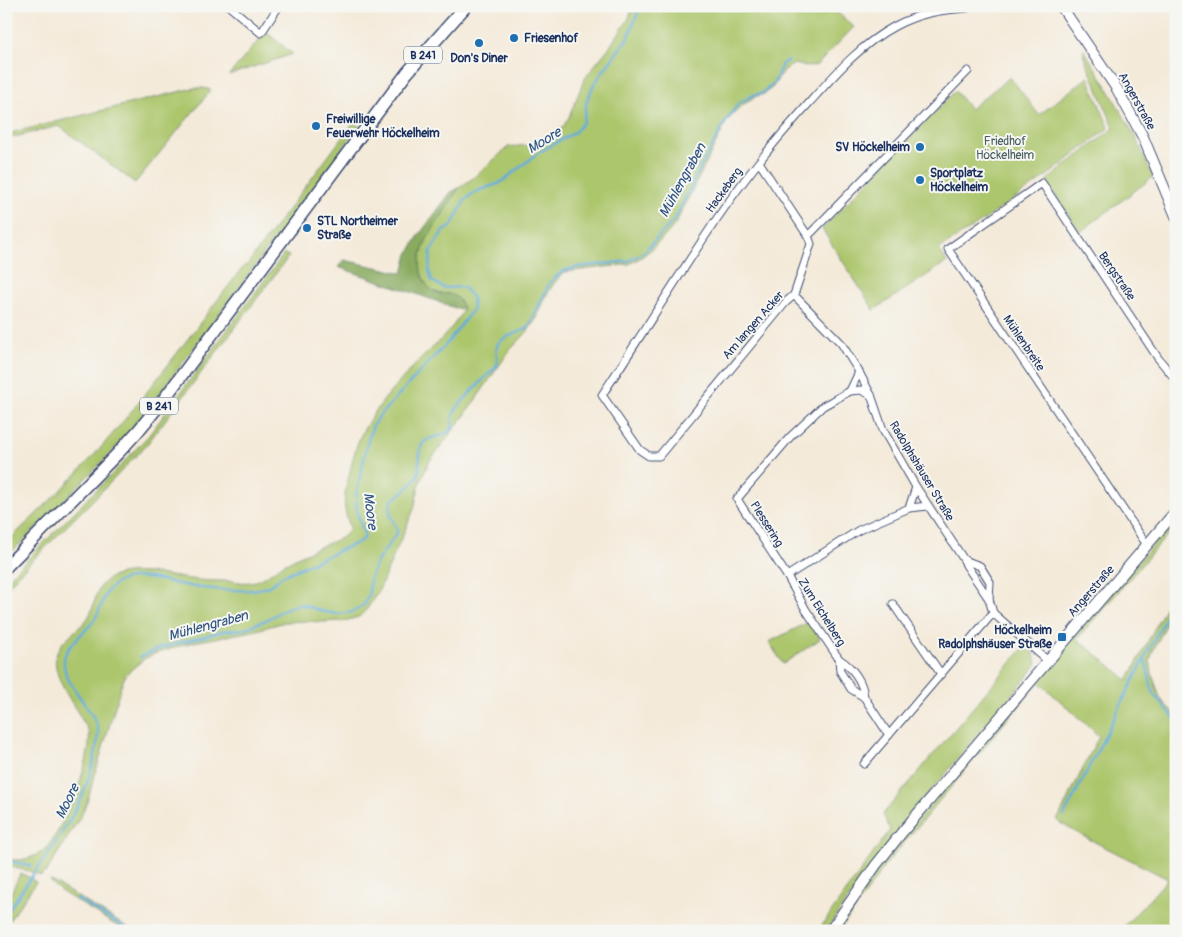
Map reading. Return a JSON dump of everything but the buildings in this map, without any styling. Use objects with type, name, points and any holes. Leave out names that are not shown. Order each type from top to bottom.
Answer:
[{"type":"main road","name":"B 241","points":[[6,567],[138,431],[407,73],[466,6]]},
{"type":"street","points":[[229,6],[261,33],[279,6]]},
{"type":"street","name":"Hackeberg","points":[[649,456],[640,450],[602,395],[719,216],[789,125],[825,85],[874,39],[895,26],[920,15],[971,6]]},
{"type":"street","name":"Angerstraße","points":[[1061,6],[1117,89],[1143,137],[1176,216]]},
{"type":"street","points":[[759,162],[808,236],[968,71]]},
{"type":"street","name":"Bergstraße","points":[[1042,183],[1158,358],[1176,380]]},
{"type":"street","name":"Mühlenbreite","points":[[1042,183],[948,249],[1147,545]]},
{"type":"street","name":"Am langen Acker","points":[[649,456],[659,456],[786,302],[794,296],[811,244],[808,236]]},
{"type":"street","name":"Radolphshäuser Straße","points":[[794,296],[841,343],[871,395],[883,430],[916,487],[989,599],[993,613]]},
{"type":"street","points":[[850,391],[859,372]]},
{"type":"street","points":[[850,391],[860,390],[871,395]]},
{"type":"street","name":"Plessering","points":[[787,576],[737,499],[803,424],[823,406],[850,391]]},
{"type":"street","points":[[909,508],[916,487]]},
{"type":"street","points":[[787,576],[859,530],[909,508],[928,506]]},
{"type":"street","name":"Angerstraße","points":[[830,931],[903,831],[1176,511]]},
{"type":"street","name":"Radolphshäuser Straße","points":[[964,560],[980,566],[990,582],[989,599]]},
{"type":"street","name":"Zum Eichelberg","points":[[787,576],[806,610],[839,659],[852,669],[863,689],[864,697]]},
{"type":"street","points":[[893,604],[941,674]]},
{"type":"street","points":[[864,764],[993,613],[1048,660]]},
{"type":"street","name":"Zum Eichelberg","points":[[839,659],[840,671],[851,689],[864,697],[889,735]]},
{"type":"green space","points":[[633,6],[830,6],[854,27],[817,65],[809,67],[794,64],[783,71],[773,87],[741,106],[727,121],[676,223],[652,249],[629,264],[565,272],[560,276],[547,294],[537,318],[528,331],[510,350],[465,415],[429,462],[420,482],[414,509],[379,590],[367,609],[359,617],[344,621],[285,622],[253,631],[194,642],[154,654],[144,659],[126,674],[87,802],[82,814],[47,871],[41,876],[29,871],[6,866],[6,859],[17,860],[27,858],[37,855],[45,849],[60,827],[82,776],[89,745],[89,734],[62,685],[58,675],[56,656],[62,644],[88,618],[100,587],[111,577],[133,573],[200,580],[251,582],[345,535],[350,528],[345,509],[346,490],[355,451],[363,431],[374,413],[401,380],[447,332],[463,310],[461,303],[449,294],[433,291],[426,284],[420,272],[420,259],[431,230],[459,188],[477,175],[508,147],[529,145],[551,136],[563,127],[584,80],[628,20]]},
{"type":"green space","points":[[266,32],[293,54],[229,75]]},
{"type":"green space","points":[[1084,50],[1136,138],[1153,177],[1080,232],[1046,181],[1114,128],[1083,54]]},
{"type":"green space","name":"Friedhof Höckelheim","points":[[1010,77],[1039,115],[1088,77],[1109,128],[1044,178],[939,249],[947,262],[874,310],[822,229],[955,91],[970,109]]},
{"type":"green space","points":[[194,88],[211,90],[135,183],[59,126],[6,139],[6,134]]},
{"type":"green space","points":[[354,122],[359,126],[143,416],[114,450],[6,558],[6,543],[80,471],[103,445],[246,266]]},
{"type":"green space","points":[[459,188],[427,239],[423,247],[420,263],[424,280],[428,286],[439,294],[455,296],[463,310],[338,267],[344,260],[403,273],[408,254],[419,235],[451,192]]},
{"type":"green space","points":[[284,254],[289,256],[148,443],[6,589],[6,582],[13,574],[149,435]]},
{"type":"green space","points":[[1176,518],[1176,525],[1077,639],[1128,680],[1176,587],[1176,604],[1150,660],[1159,695],[1176,715],[1176,931],[1120,931],[1168,879],[1057,821],[1099,736],[1039,682],[887,863],[839,931],[834,931],[890,853],[1039,677],[1042,679],[1055,664],[1053,661]]},
{"type":"green space","points":[[809,622],[820,639],[783,664],[769,642]]},
{"type":"green space","points":[[1025,646],[1034,654],[1037,663],[1029,675],[902,825],[825,931],[818,931],[890,830],[883,814]]},
{"type":"green space","points":[[20,874],[36,882],[6,925],[6,900]]},
{"type":"green space","points":[[50,880],[133,931],[125,931],[62,892]]},
{"type":"waterway","name":"Moore","points":[[6,914],[64,830],[76,809],[90,775],[97,746],[98,730],[90,712],[71,684],[64,665],[67,651],[94,620],[104,597],[114,585],[130,578],[139,577],[213,589],[245,590],[263,588],[274,583],[282,576],[359,542],[365,537],[357,512],[356,496],[373,425],[380,415],[448,342],[473,309],[472,297],[463,287],[444,288],[432,281],[429,271],[431,251],[443,231],[451,227],[465,200],[475,192],[500,183],[538,153],[575,132],[583,122],[587,100],[594,84],[629,36],[640,6]]},
{"type":"waterway","name":"Mühlengraben","points":[[140,657],[160,648],[224,631],[244,629],[266,620],[285,609],[300,604],[325,612],[339,614],[352,612],[364,605],[369,593],[370,579],[376,563],[397,533],[390,515],[391,501],[416,478],[419,470],[420,450],[423,443],[426,440],[446,434],[453,427],[452,418],[455,410],[497,366],[497,346],[499,343],[506,337],[528,328],[550,282],[563,271],[578,267],[628,261],[644,252],[675,219],[702,164],[726,121],[739,103],[753,95],[763,93],[774,83],[782,64],[788,60]]},
{"type":"waterway","points":[[1064,816],[1176,597]]},
{"type":"waterway","points":[[1145,660],[1152,689],[1156,697],[1176,720]]},
{"type":"waterway","points":[[6,860],[30,866]]},
{"type":"waterway","points":[[77,899],[130,931]]},
{"type":"place","name":"Friesenhof","points":[[514,38]]},
{"type":"place","name":"Don's Diner","points":[[479,43]]},
{"type":"place","name":"Freiwillige Feuerwehr Höckelheim","points":[[316,126]]},
{"type":"place","name":"SV Höckelheim","points":[[920,147]]},
{"type":"place","name":"Sportplatz Höckelheim","points":[[920,180]]},
{"type":"place","name":"STL Northeimer Straße","points":[[307,228]]},
{"type":"place","name":"Höckelheim Radolphshäuser Straße","points":[[1062,637]]}]
